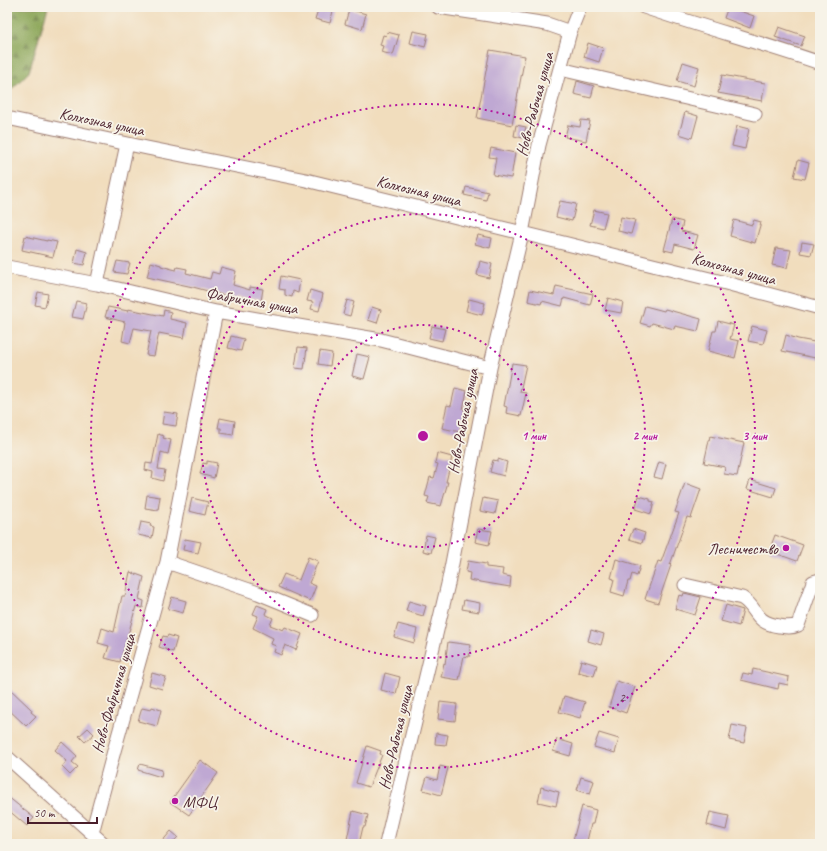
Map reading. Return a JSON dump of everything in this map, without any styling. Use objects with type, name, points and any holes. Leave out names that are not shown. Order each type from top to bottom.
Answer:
[{"type":"street","points":[[438,7],[547,24],[570,32]]},
{"type":"street","name":"Ново-Рабочая улица","points":[[386,844],[404,776],[448,584],[490,368],[522,233],[539,145],[570,32],[580,7]]},
{"type":"street","points":[[644,7],[820,63]]},
{"type":"street","points":[[560,69],[755,114]]},
{"type":"street","name":"Колхозная улица","points":[[7,118],[306,180],[718,281],[820,308]]},
{"type":"street","points":[[97,284],[127,144]]},
{"type":"street","name":"Фабричная улица","points":[[7,267],[97,284],[216,312],[381,340],[490,368]]},
{"type":"street","name":"Ново-Фабричная улица","points":[[92,833],[167,562],[216,312]]},
{"type":"street","points":[[167,562],[258,593],[312,616]]},
{"type":"street","points":[[685,585],[742,598],[747,601],[761,619],[768,624],[791,628],[798,625],[813,582],[820,580]]},
{"type":"street","points":[[7,757],[104,844]]},
{"type":"green space","points":[[7,7],[48,7],[29,72],[11,90],[7,90]]},
{"type":"building","points":[[319,7],[334,7],[330,23],[315,19]]},
{"type":"building","points":[[728,7],[754,16],[750,28],[724,18]]},
{"type":"building","points":[[349,9],[366,14],[362,29],[345,24]]},
{"type":"building","points":[[779,27],[805,36],[801,46],[775,37]]},
{"type":"building","points":[[413,31],[428,34],[425,47],[410,43]]},
{"type":"building","points":[[387,32],[399,35],[393,55],[381,52],[383,46],[380,45],[383,35],[386,36]]},
{"type":"building","points":[[588,43],[603,48],[599,62],[584,57]]},
{"type":"building","points":[[490,50],[525,56],[512,125],[477,118]]},
{"type":"building","points":[[683,62],[699,67],[694,86],[677,81]]},
{"type":"building","points":[[722,75],[765,83],[762,101],[718,93]]},
{"type":"building","points":[[577,81],[594,86],[591,98],[574,94]]},
{"type":"building","points":[[685,112],[698,116],[692,138],[679,134]]},
{"type":"building","points":[[581,120],[590,121],[586,141],[565,137],[568,125],[580,127]]},
{"type":"building","points":[[516,125],[526,127],[523,138],[514,136]]},
{"type":"building","points":[[737,126],[749,129],[745,149],[732,146]]},
{"type":"building","points":[[491,148],[515,153],[511,178],[493,175],[496,158],[489,157]]},
{"type":"building","points":[[798,160],[809,163],[805,179],[794,177]]},
{"type":"building","points":[[466,187],[488,192],[486,200],[464,195]]},
{"type":"building","points":[[560,201],[576,204],[572,221],[556,217]]},
{"type":"building","points":[[594,210],[607,213],[603,228],[590,225]]},
{"type":"building","points":[[621,217],[635,220],[631,234],[618,231]]},
{"type":"building","points":[[672,219],[683,222],[681,231],[698,235],[694,249],[675,244],[673,252],[664,250]]},
{"type":"building","points":[[734,220],[752,225],[754,220],[761,222],[755,243],[730,236]]},
{"type":"building","points":[[478,235],[492,238],[490,248],[475,244]]},
{"type":"building","points":[[25,236],[57,242],[53,257],[22,250]]},
{"type":"building","points":[[802,242],[814,244],[811,255],[800,253]]},
{"type":"building","points":[[776,248],[791,250],[787,268],[772,265]]},
{"type":"building","points":[[77,249],[87,252],[84,265],[74,263]]},
{"type":"building","points":[[117,261],[130,263],[127,274],[114,272]]},
{"type":"building","points":[[480,261],[492,264],[489,278],[477,275]]},
{"type":"building","points":[[151,262],[176,270],[177,267],[187,269],[186,273],[210,279],[212,272],[219,274],[221,267],[236,271],[233,285],[250,290],[250,287],[263,289],[261,301],[237,297],[237,299],[193,287],[147,277]]},
{"type":"building","points":[[281,276],[300,280],[298,293],[293,291],[292,297],[285,295],[285,290],[279,289]]},
{"type":"building","points":[[556,286],[593,294],[590,305],[564,298],[562,306],[542,301],[541,304],[528,301],[530,290],[554,295]]},
{"type":"building","points":[[310,290],[323,294],[319,311],[311,309],[313,302],[307,301]]},
{"type":"building","points":[[38,292],[48,294],[45,307],[35,305]]},
{"type":"building","points":[[608,298],[623,302],[621,313],[605,310]]},
{"type":"building","points":[[469,299],[485,303],[482,315],[466,311]]},
{"type":"building","points":[[347,300],[354,302],[350,316],[343,314]]},
{"type":"building","points":[[76,301],[87,303],[83,319],[72,317]]},
{"type":"building","points":[[645,306],[664,311],[665,309],[701,319],[698,331],[675,326],[674,329],[652,323],[650,326],[640,323]]},
{"type":"building","points":[[108,307],[128,311],[128,309],[163,316],[164,310],[171,312],[170,319],[187,323],[184,338],[159,333],[154,356],[146,355],[151,331],[134,328],[130,343],[122,341],[125,322],[105,317]]},
{"type":"building","points":[[372,307],[381,310],[377,323],[368,320]]},
{"type":"building","points":[[718,321],[734,325],[730,339],[739,341],[735,358],[708,351],[713,331],[716,331]]},
{"type":"building","points":[[432,326],[445,329],[442,341],[429,338]]},
{"type":"building","points":[[752,326],[767,330],[763,344],[748,341]]},
{"type":"building","points":[[786,335],[820,343],[820,359],[782,351]]},
{"type":"building","points":[[231,336],[244,339],[241,351],[228,348]]},
{"type":"building","points":[[298,347],[307,348],[304,369],[295,368]]},
{"type":"building","points":[[320,351],[332,353],[330,366],[318,364]]},
{"type":"building","points":[[357,354],[370,357],[364,379],[352,376]]},
{"type":"building","points":[[512,363],[526,365],[520,392],[526,393],[521,416],[506,413],[507,407],[504,406]]},
{"type":"building","points":[[455,388],[467,391],[463,409],[465,410],[460,432],[442,428],[447,405],[451,406]]},
{"type":"building","points":[[164,412],[178,414],[176,426],[162,424]]},
{"type":"building","points":[[220,418],[235,421],[233,435],[221,433],[221,428],[218,428]]},
{"type":"building","points":[[158,434],[164,436],[163,438],[171,440],[168,454],[161,452],[158,469],[165,470],[163,481],[152,478],[153,472],[145,470],[146,463],[152,464]]},
{"type":"building","points":[[710,436],[744,443],[737,476],[724,474],[725,467],[704,463]]},
{"type":"building","points":[[437,453],[452,457],[446,482],[448,482],[441,506],[427,503],[429,497],[425,496],[430,477],[434,478],[438,464],[435,463]]},
{"type":"building","points":[[498,459],[507,462],[504,476],[490,472],[493,460],[498,461]]},
{"type":"building","points":[[207,461],[217,463],[214,478],[200,474],[203,463],[207,464]]},
{"type":"building","points":[[659,462],[666,464],[662,479],[654,477]]},
{"type":"building","points":[[750,480],[776,488],[773,497],[747,489]]},
{"type":"building","points":[[685,483],[701,489],[691,518],[687,517],[658,603],[645,599],[658,561],[661,562],[679,513],[675,512]]},
{"type":"building","points":[[147,495],[160,497],[158,510],[145,508]]},
{"type":"building","points":[[639,496],[650,499],[650,501],[654,502],[651,514],[635,509]]},
{"type":"building","points":[[192,498],[208,502],[205,515],[189,511]]},
{"type":"building","points":[[483,498],[498,501],[495,514],[480,511]]},
{"type":"building","points":[[141,522],[151,524],[150,526],[154,527],[152,538],[138,535]]},
{"type":"building","points":[[478,529],[492,531],[489,545],[475,542]]},
{"type":"building","points":[[633,529],[645,533],[642,543],[629,539]]},
{"type":"building","points":[[426,535],[435,537],[431,553],[423,551]]},
{"type":"building","name":"Лесничество","points":[[775,535],[803,545],[797,561],[769,551]]},
{"type":"building","points":[[185,539],[201,542],[198,553],[183,550]]},
{"type":"building","points":[[308,557],[318,561],[309,583],[316,586],[310,601],[278,587],[284,574],[299,580]]},
{"type":"building","points":[[616,559],[640,566],[637,576],[632,574],[630,581],[628,581],[624,596],[611,592],[614,579],[611,578]]},
{"type":"building","points":[[468,561],[486,564],[486,567],[503,569],[502,575],[511,577],[510,587],[469,580],[470,573],[466,572]]},
{"type":"building","points":[[130,572],[144,577],[139,599],[144,601],[143,608],[136,606],[120,662],[105,658],[109,646],[98,643],[102,628],[114,632],[122,596],[125,596]]},
{"type":"building","points":[[684,593],[701,597],[695,615],[675,609],[679,595],[683,596]]},
{"type":"building","points":[[172,597],[186,601],[183,613],[168,609]]},
{"type":"building","points":[[464,600],[480,603],[479,612],[462,609]]},
{"type":"building","points":[[409,601],[426,606],[423,616],[406,611]]},
{"type":"building","points":[[257,605],[267,609],[265,614],[273,618],[270,625],[283,630],[285,627],[302,634],[296,650],[285,645],[281,655],[274,652],[276,646],[271,644],[273,638],[253,628],[258,616],[253,614]]},
{"type":"building","points":[[726,605],[743,610],[739,626],[721,621]]},
{"type":"building","points":[[398,624],[417,629],[414,643],[394,637]]},
{"type":"building","points":[[591,630],[604,634],[601,645],[588,641]]},
{"type":"building","points":[[168,635],[177,638],[173,652],[159,647],[163,636],[167,637]]},
{"type":"building","points":[[448,642],[471,645],[469,657],[464,656],[459,680],[441,677],[444,663],[445,664]]},
{"type":"building","points":[[581,660],[597,665],[594,676],[578,672]]},
{"type":"building","points":[[753,669],[789,677],[788,685],[779,683],[778,689],[741,680],[743,673],[752,675]]},
{"type":"building","points":[[152,673],[166,677],[162,689],[149,685]]},
{"type":"building","points":[[385,673],[400,677],[396,694],[381,690]]},
{"type":"building","points":[[617,681],[635,687],[626,713],[609,707]]},
{"type":"building","points":[[7,686],[32,710],[31,712],[36,716],[26,726],[7,708]]},
{"type":"building","points":[[564,696],[585,702],[580,718],[559,712]]},
{"type":"building","points":[[440,702],[457,704],[455,721],[438,719]]},
{"type":"building","points":[[152,707],[161,710],[157,726],[138,721],[142,708],[151,710]]},
{"type":"building","points":[[732,725],[747,728],[744,743],[729,740]]},
{"type":"building","points":[[88,728],[94,734],[85,742],[79,736]]},
{"type":"building","points":[[436,733],[448,735],[446,745],[435,744]]},
{"type":"building","points":[[599,733],[619,739],[615,753],[594,747]]},
{"type":"building","points":[[557,739],[573,744],[570,756],[553,751]]},
{"type":"building","points":[[62,742],[77,756],[72,762],[78,767],[70,775],[62,767],[67,761],[55,750]]},
{"type":"building","points":[[367,746],[381,751],[380,754],[382,755],[369,787],[356,783]]},
{"type":"building","points":[[200,760],[218,773],[189,815],[170,802]]},
{"type":"building","points":[[140,764],[162,770],[161,777],[138,770]]},
{"type":"building","points":[[440,766],[448,768],[441,795],[423,790],[427,777],[437,780]]},
{"type":"building","points":[[581,777],[594,781],[590,794],[577,790]]},
{"type":"building","points":[[541,787],[559,792],[556,806],[538,802]]},
{"type":"building","points":[[7,796],[34,818],[27,826],[7,809]]},
{"type":"building","points":[[582,806],[596,810],[593,824],[591,824],[587,841],[584,840],[583,844],[572,844]]},
{"type":"building","points":[[353,811],[368,815],[365,827],[363,827],[359,844],[346,844]]},
{"type":"building","points":[[710,812],[729,816],[726,830],[707,825]]},
{"type":"building","points":[[171,831],[178,837],[171,844],[160,844]]},
{"type":"place","name":"Лесничество","points":[[786,548]]},
{"type":"place","name":"МФЦ","points":[[175,801]]}]
